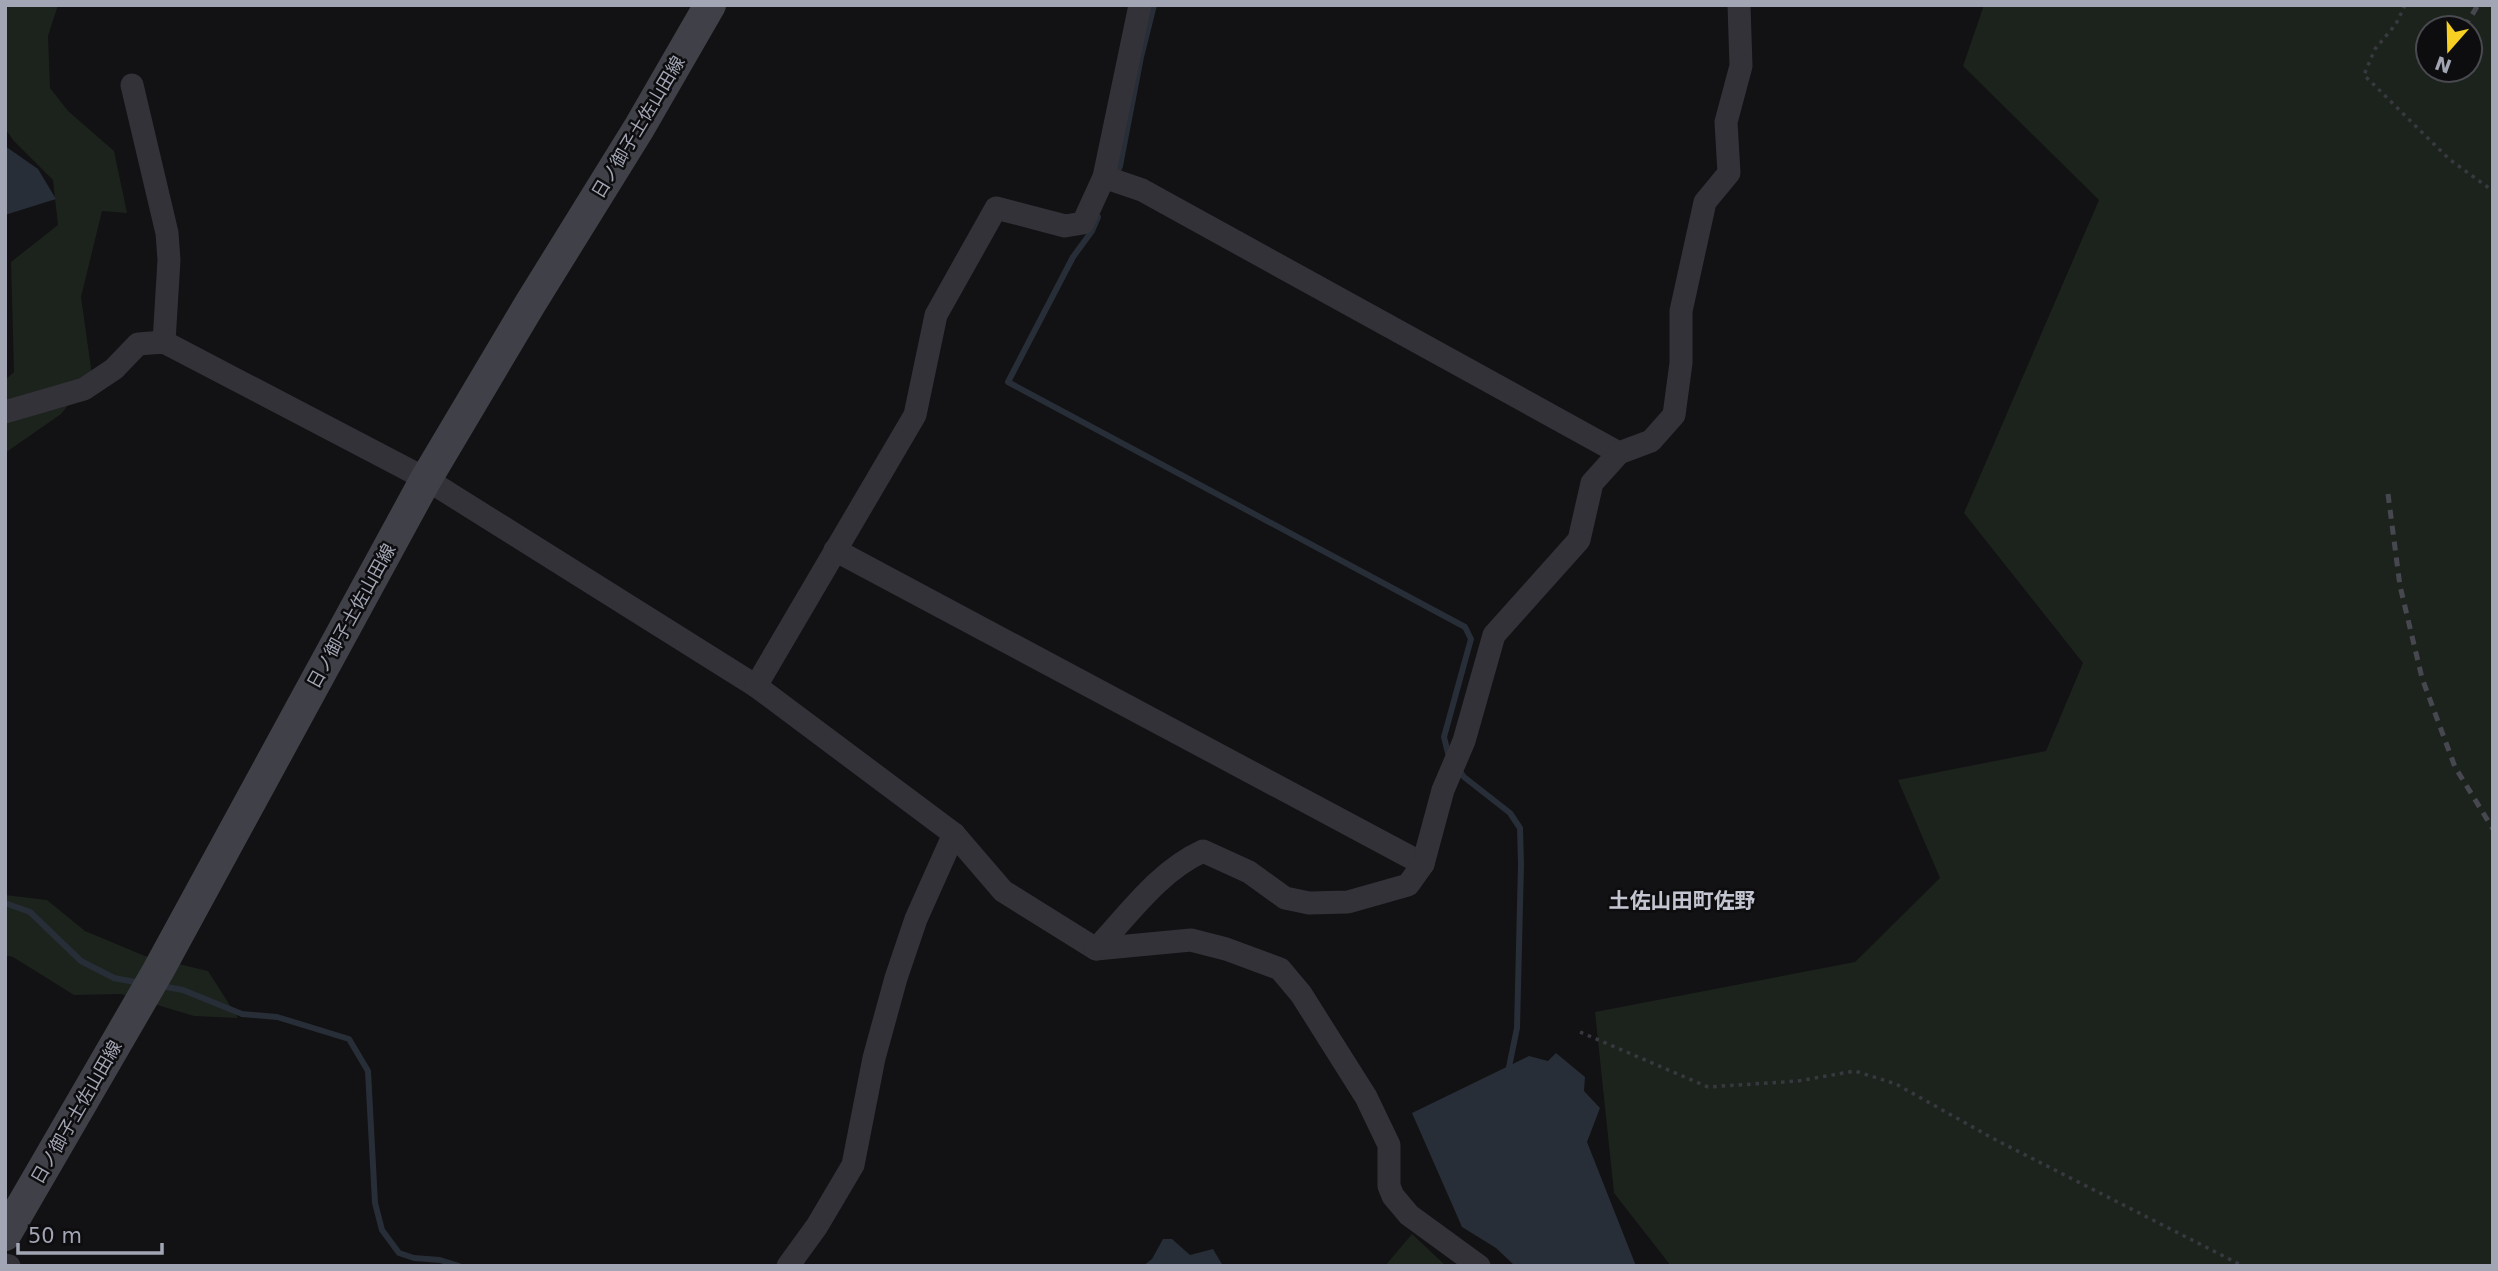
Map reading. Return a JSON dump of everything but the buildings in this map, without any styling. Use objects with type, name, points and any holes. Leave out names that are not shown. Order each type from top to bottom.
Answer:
[{"type":"main road","name":"日ノ御子土佐山田線","points":[[5,1235],[152,982],[426,479],[530,303],[639,128],[710,5]]},
{"type":"street","points":[[756,686],[915,415],[936,315],[996,208],[1065,226],[1083,223],[1104,177],[1140,5]]},
{"type":"street","points":[[1096,949],[1160,879],[1182,861],[1203,851],[1249,872],[1285,898],[1309,903],[1348,902],[1408,885],[1423,863],[1443,790],[1464,741],[1494,635],[1579,540],[1592,483],[1619,453],[1651,441],[1674,415],[1681,363],[1681,311],[1705,202],[1729,173],[1726,122],[1741,66],[1740,5]]},
{"type":"street","points":[[132,85],[167,233],[169,260],[164,342]]},
{"type":"street","points":[[1104,177],[1142,190],[1619,453]]},
{"type":"street","points":[[5,412],[84,389],[114,369],[138,344],[164,342],[426,479],[756,686],[954,834],[1003,891],[1096,949],[1191,940],[1226,949],[1280,969],[1301,993],[1366,1097],[1389,1145],[1389,1186],[1393,1196],[1409,1215],[1479,1266]]},
{"type":"street","points":[[835,550],[1423,863]]},
{"type":"street","points":[[788,1266],[817,1226],[853,1165],[874,1058],[895,978],[916,919],[954,834]]},
{"type":"path","points":[[2404,5],[2396,24],[2375,49],[2364,75],[2449,159],[2493,191]]},
{"type":"path","points":[[1580,1032],[1708,1087],[1798,1081],[1855,1071],[1896,1084],[1994,1139],[2242,1266]]},
{"type":"shaded area","points":[[5,5],[58,5],[48,36],[50,88],[68,111],[114,151],[127,213],[102,211],[81,297],[92,375],[61,414],[5,453],[5,380],[14,372],[11,262],[58,225],[53,180],[13,140],[5,128]]},
{"type":"shaded area","points":[[1984,5],[2493,5],[2493,1266],[1671,1266],[1614,1193],[1595,1012],[1855,962],[1940,878],[1898,780],[2046,751],[2083,663],[1964,513],[2099,200],[1963,66]]},
{"type":"shaded area","points":[[5,146],[38,169],[56,199],[5,215]]},
{"type":"shaded area","points":[[5,895],[47,900],[85,931],[145,956],[208,971],[238,1018],[194,1016],[121,994],[74,995],[13,957],[5,955]]},
{"type":"shaded area","points":[[1556,1053],[1585,1077],[1584,1091],[1600,1108],[1587,1142],[1636,1266],[1515,1266],[1496,1248],[1462,1227],[1412,1113],[1529,1056],[1548,1061]]},
{"type":"shaded area","points":[[1412,1234],[1446,1266],[1385,1266]]},
{"type":"shaded area","points":[[1163,1239],[1172,1239],[1190,1255],[1213,1249],[1223,1266],[1143,1266],[1152,1259]]},
{"type":"waterway","points":[[1116,175],[1154,5]]},
{"type":"waterway","points":[[1098,217],[1092,231],[1073,257],[1008,382],[1465,627],[1471,639],[1444,737],[1449,757]]},
{"type":"waterway","points":[[1458,769],[1464,777],[1510,813],[1520,828],[1517,1028],[1508,1072]]},
{"type":"waterway","points":[[5,903],[30,912],[81,961],[114,978],[140,983]]},
{"type":"waterway","points":[[161,986],[183,990],[242,1014],[277,1017],[349,1039],[368,1071],[375,1203],[382,1230],[399,1253],[459,1266]]},
{"type":"railway","points":[[2473,14],[2478,5]]},
{"type":"railway","points":[[2388,494],[2400,586],[2422,678],[2455,767],[2493,829]]},
{"type":"district","name":"土佐山田町佐野","points":[[1682,901]]}]
